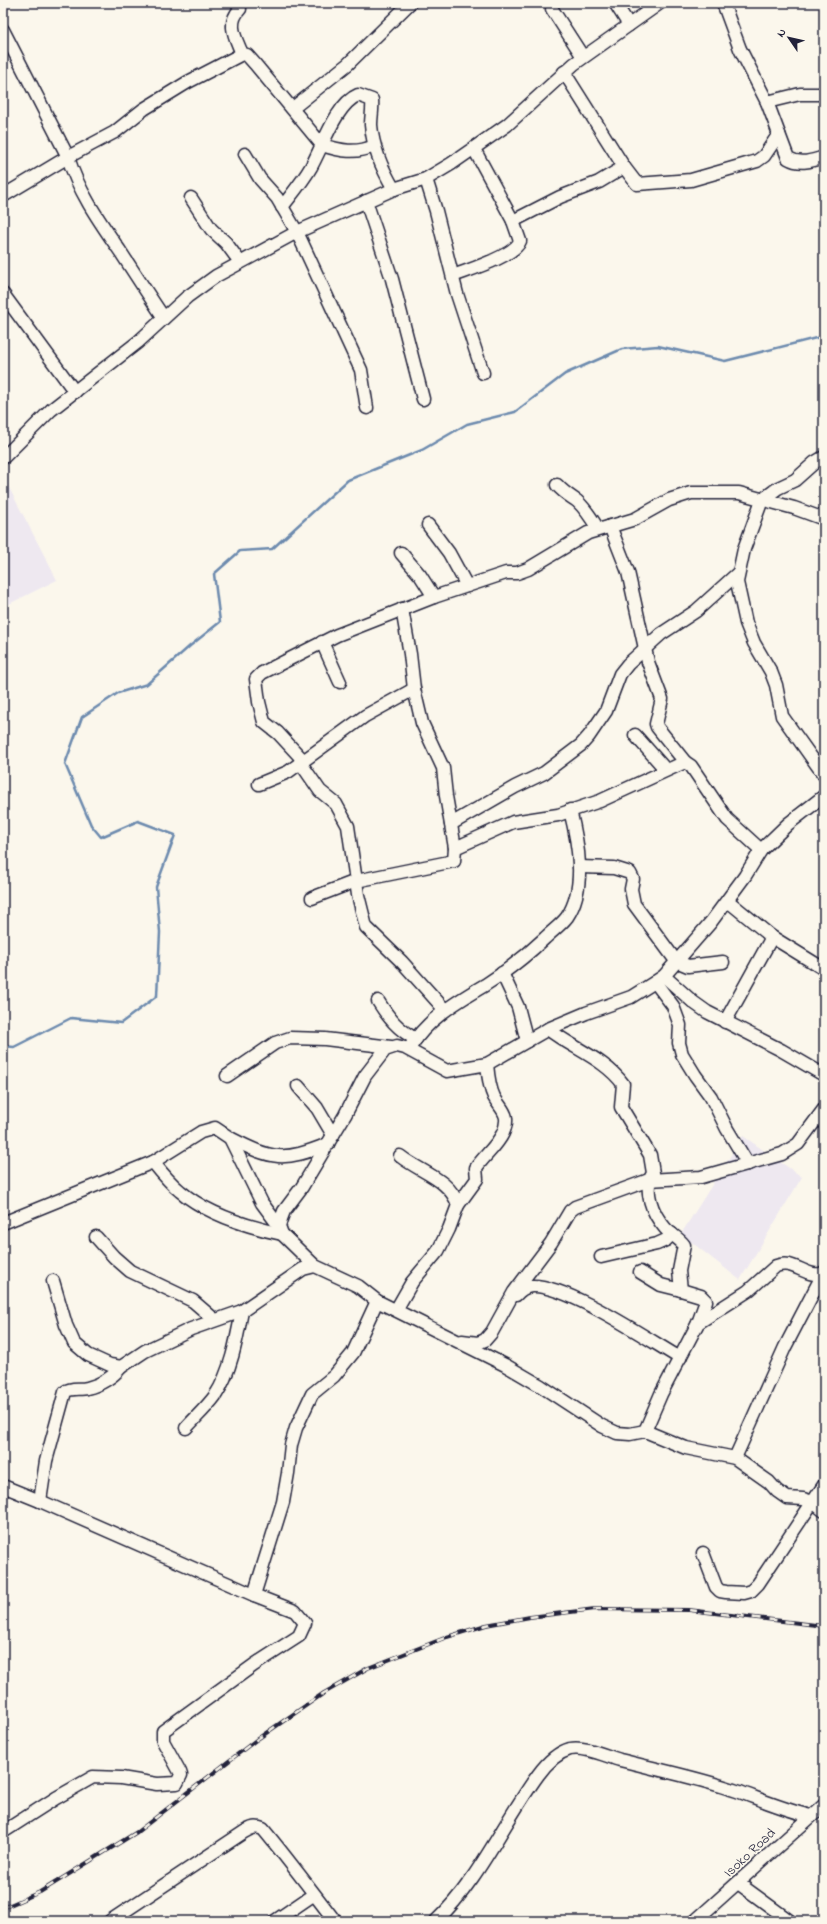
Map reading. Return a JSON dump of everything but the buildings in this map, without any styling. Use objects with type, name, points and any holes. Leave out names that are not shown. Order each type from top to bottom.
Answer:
[{"type":"street","points":[[239,3],[240,9],[234,16],[232,22],[233,31],[242,54]]},
{"type":"street","points":[[615,3],[629,25]]},
{"type":"street","points":[[6,451],[45,415],[164,318],[187,296],[216,276],[297,232],[394,189],[426,179],[474,149],[507,125],[564,72],[660,3]]},
{"type":"street","points":[[723,3],[740,49],[767,102],[788,158],[794,162],[804,162],[824,158]]},
{"type":"street","points":[[292,108],[348,64],[405,5]]},
{"type":"street","points":[[552,9],[583,57]]},
{"type":"street","points":[[3,30],[68,157],[72,172],[93,211],[164,318]]},
{"type":"street","points":[[3,196],[68,157],[115,132],[144,109],[188,82],[242,54],[247,55],[255,64],[322,145],[337,150],[351,152],[374,146]]},
{"type":"street","points":[[564,72],[635,183],[639,184],[691,180],[757,161],[764,156],[779,134]]},
{"type":"street","points":[[767,102],[800,94],[824,94]]},
{"type":"street","points":[[282,207],[308,172],[342,109],[352,97],[358,95],[372,100],[371,126],[374,146],[382,168],[394,189]]},
{"type":"street","points":[[453,276],[498,258],[515,248],[520,240],[513,221],[474,149]]},
{"type":"street","points":[[245,154],[260,179],[277,198],[297,232],[361,370],[368,408]]},
{"type":"street","points":[[513,221],[560,197],[598,182],[624,167]]},
{"type":"street","points":[[426,179],[436,211],[457,294],[483,373]]},
{"type":"street","points":[[191,198],[211,229],[226,243],[240,262]]},
{"type":"street","points":[[366,201],[392,279],[422,398]]},
{"type":"street","points":[[3,294],[75,392]]},
{"type":"street","points":[[824,457],[814,462],[795,480],[778,488],[762,500],[744,549],[737,582],[746,623],[754,642],[771,672],[776,685],[782,716],[824,775]]},
{"type":"street","points":[[558,486],[565,494],[576,501],[586,511],[598,529]]},
{"type":"street","points":[[445,1010],[402,962],[366,927],[361,911],[351,859],[351,840],[344,818],[336,804],[324,795],[301,761],[278,733],[264,722],[259,702],[256,679],[262,673],[322,642],[434,597],[506,573],[517,573],[528,569],[572,541],[598,529],[635,519],[669,500],[691,493],[730,492],[794,508],[824,519]]},
{"type":"street","points":[[428,525],[449,553],[467,586]]},
{"type":"street","points":[[610,526],[633,591],[645,649],[652,675],[662,699],[657,717],[657,727],[685,762],[691,766],[727,819],[761,850]]},
{"type":"street","points":[[401,553],[420,576],[434,597]]},
{"type":"street","points":[[451,824],[515,787],[544,773],[581,745],[590,736],[606,711],[620,674],[628,664],[661,634],[696,611],[738,573]]},
{"type":"street","points":[[312,898],[356,881],[454,861],[455,848],[443,768],[424,730],[414,689],[409,643],[402,609]]},
{"type":"street","points":[[322,642],[340,682]]},
{"type":"street","points":[[260,784],[288,772],[301,761],[365,716],[414,689]]},
{"type":"street","points":[[634,735],[666,770]]},
{"type":"street","points":[[455,848],[513,822],[549,817],[614,796],[685,762]]},
{"type":"street","points":[[227,1076],[283,1039],[325,1039],[391,1047],[397,1046],[409,1049],[447,1071],[487,1064],[548,1029],[586,1013],[631,997],[660,979],[728,901],[761,850],[788,824],[824,796]]},
{"type":"street","points":[[409,1049],[416,1038],[445,1010],[527,956],[566,918],[576,889],[579,867],[578,839],[570,810]]},
{"type":"street","points":[[579,867],[614,868],[630,873],[633,879],[631,889],[634,904],[676,961],[688,966],[723,962]]},
{"type":"street","points":[[728,901],[772,937],[824,968]]},
{"type":"street","points":[[725,1022],[772,937]]},
{"type":"street","points":[[502,973],[518,1007],[527,1041]]},
{"type":"street","points":[[660,979],[692,1002],[725,1022],[781,1050],[824,1075]]},
{"type":"street","points":[[660,979],[680,1025],[679,1043],[687,1064],[711,1096],[727,1129],[748,1164]]},
{"type":"street","points":[[378,1001],[400,1030],[416,1038]]},
{"type":"street","points":[[548,1029],[602,1064],[624,1084],[621,1107],[650,1155],[653,1173],[649,1180],[648,1194],[650,1203],[664,1227],[684,1245],[679,1271],[681,1290]]},
{"type":"street","points":[[280,1230],[284,1211],[302,1187],[352,1102],[365,1076],[382,1052],[391,1047]]},
{"type":"street","points":[[396,1310],[412,1282],[438,1251],[449,1229],[458,1205],[478,1179],[476,1168],[497,1143],[503,1133],[506,1122],[505,1111],[494,1097],[489,1084],[487,1064]]},
{"type":"street","points":[[298,1086],[316,1108],[330,1139]]},
{"type":"street","points":[[457,1341],[478,1343],[485,1340],[498,1323],[514,1292],[551,1243],[570,1211],[575,1207],[649,1180],[701,1177],[748,1164],[790,1150],[807,1134],[824,1109]]},
{"type":"street","points":[[3,1223],[153,1162],[206,1129],[219,1130],[230,1138],[263,1154],[285,1156],[298,1155],[330,1139]]},
{"type":"street","points":[[230,1138],[262,1203],[280,1230],[315,1266],[358,1286],[377,1301],[504,1365],[541,1386],[602,1426],[617,1433],[630,1434],[645,1431],[686,1448],[735,1458],[769,1482],[777,1491],[787,1498],[803,1499],[813,1502],[824,1511]]},
{"type":"street","points":[[400,1156],[412,1166],[439,1180],[449,1188],[454,1194],[458,1205]]},
{"type":"street","points":[[153,1162],[170,1182],[189,1198],[247,1226],[280,1230]]},
{"type":"street","points":[[601,1257],[657,1244],[666,1240],[672,1234]]},
{"type":"street","points":[[96,1237],[114,1257],[130,1271],[193,1301],[215,1320]]},
{"type":"street","points":[[698,1323],[748,1291],[776,1266],[781,1264],[792,1265],[809,1274],[823,1273]]},
{"type":"street","points":[[40,1501],[46,1461],[65,1392],[68,1390],[96,1385],[113,1376],[121,1367],[156,1346],[215,1320],[242,1311],[303,1268],[315,1266]]},
{"type":"street","points":[[640,1272],[661,1285],[701,1296],[706,1301],[698,1323],[661,1394],[645,1431]]},
{"type":"street","points":[[735,1458],[785,1347],[823,1273]]},
{"type":"street","points":[[53,1281],[66,1325],[74,1343],[88,1355],[110,1365],[121,1367]]},
{"type":"street","points":[[511,1300],[519,1291],[529,1286],[560,1292],[631,1329],[680,1358]]},
{"type":"street","points":[[254,1595],[283,1502],[291,1445],[296,1428],[312,1394],[334,1376],[353,1353],[377,1301]]},
{"type":"street","points":[[186,1428],[214,1397],[220,1387],[229,1365],[242,1311]]},
{"type":"street","points":[[703,1553],[716,1587],[720,1590],[744,1593],[751,1591],[765,1575],[824,1485]]},
{"type":"street","points":[[3,1486],[299,1614],[305,1623],[299,1636],[254,1665],[163,1731],[163,1741],[181,1775],[177,1783],[157,1784],[121,1778],[93,1778],[56,1798],[3,1832]]},
{"type":"street","points":[[436,1921],[452,1905],[476,1873],[542,1770],[551,1759],[570,1749],[583,1750],[689,1776],[738,1791],[793,1812],[811,1816]]},
{"type":"street","name":"Isoko Road","points":[[695,1921],[824,1805]]},
{"type":"street","points":[[110,1921],[254,1827],[263,1829],[291,1862],[314,1895],[335,1921]]},
{"type":"street","points":[[738,1883],[790,1921]]},
{"type":"street","points":[[275,1921],[314,1895]]},
{"type":"shaded area","points":[[5,480],[57,580],[3,607],[3,482]]},
{"type":"shaded area","points":[[743,1136],[802,1177],[740,1280],[681,1234]]},
{"type":"waterway","points":[[3,1046],[14,1047],[71,1018],[121,1023],[157,996],[160,932],[156,887],[175,835],[138,821],[101,837],[91,825],[65,764],[82,717],[118,693],[147,684],[220,622],[214,574],[240,551],[272,549],[348,480],[422,450],[467,424],[515,412],[565,374],[622,349],[658,346],[725,361],[824,336]]},
{"type":"railway","points":[[3,1908],[40,1892],[137,1832],[256,1740],[324,1693],[368,1668],[447,1637],[486,1625],[530,1617],[595,1609],[689,1610],[824,1626]]}]
